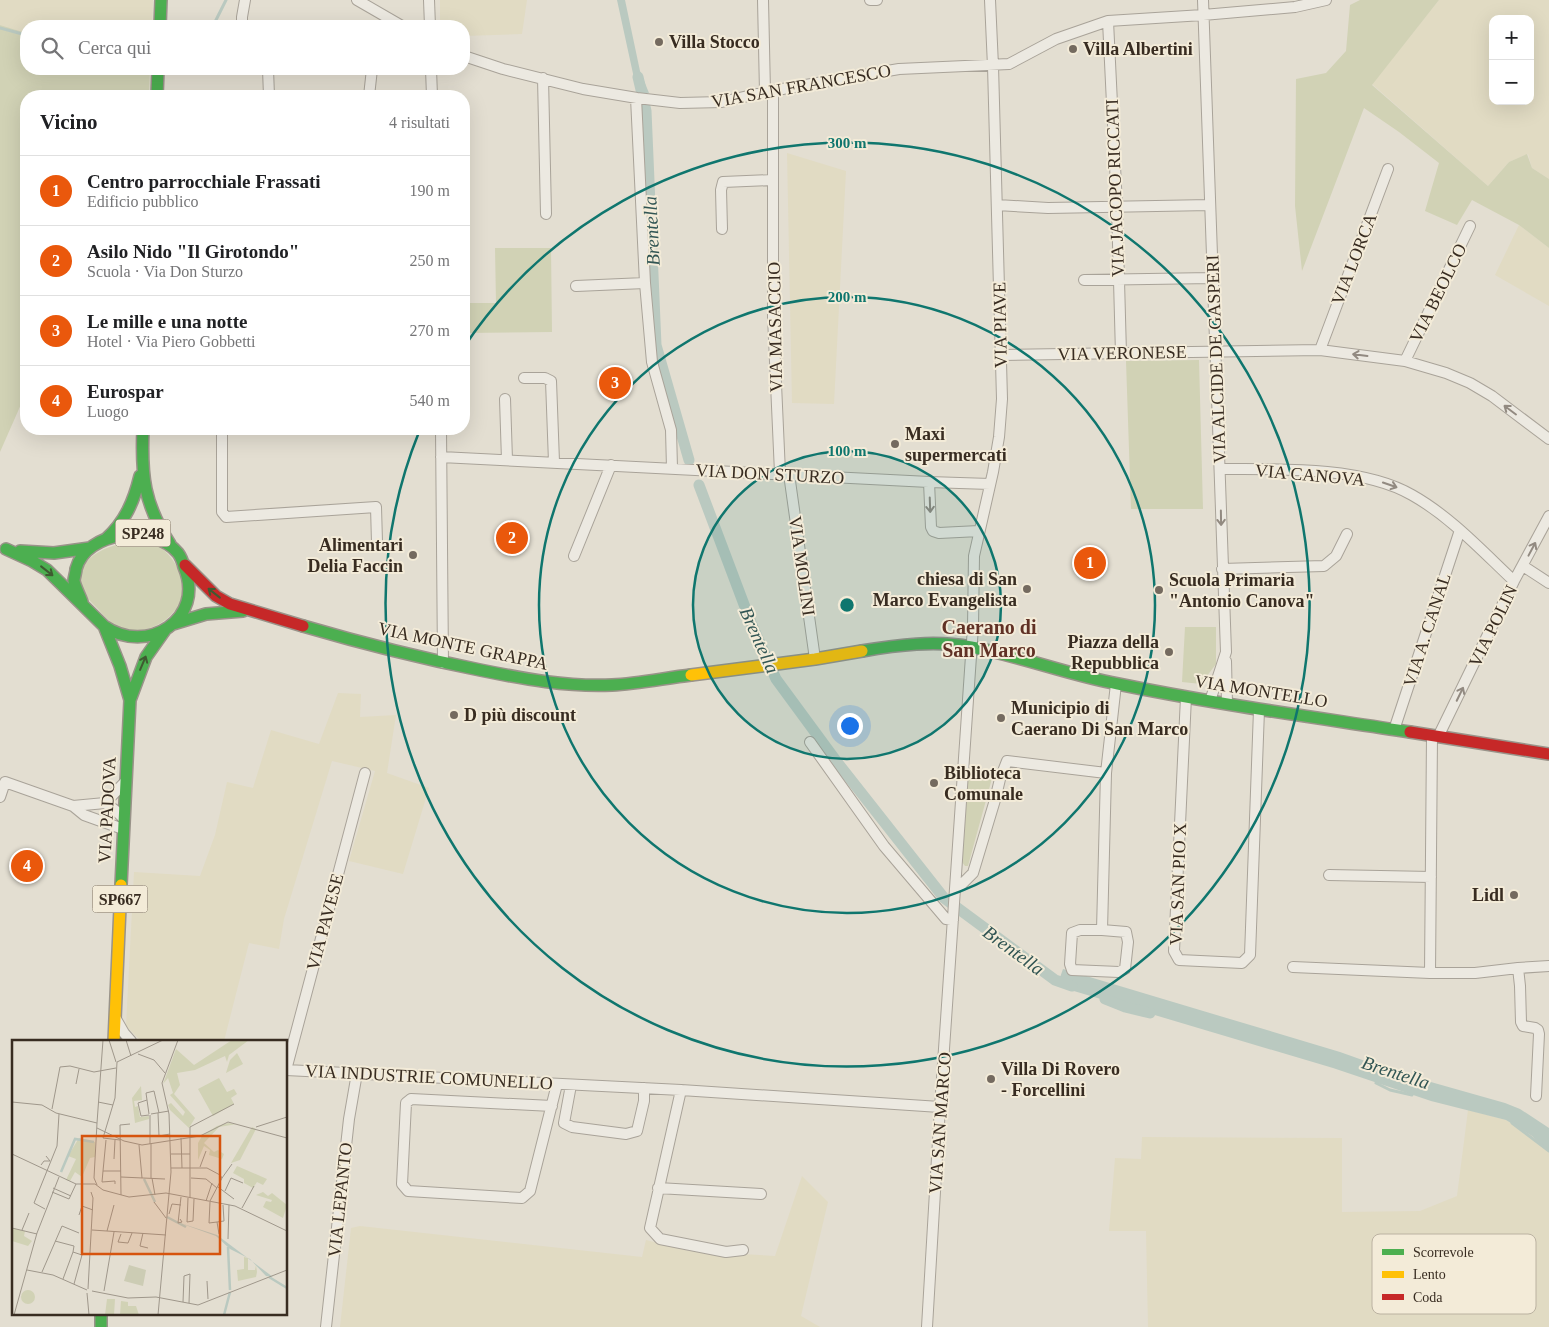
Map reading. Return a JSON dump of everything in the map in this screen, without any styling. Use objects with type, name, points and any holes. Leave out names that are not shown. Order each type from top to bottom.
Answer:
[{"type":"main road","points":[[160,20],[161,0]]},
{"type":"main road","points":[[157,90],[158,75]]},
{"type":"main road","points":[[143,435],[142,467],[147,498],[161,530],[171,546]]},
{"type":"main road","points":[[102,542],[117,529],[127,514],[136,491],[142,467]]},
{"type":"main road","name":"VIA MONTE GRAPPA","points":[[82,602],[75,589],[74,573],[80,556],[102,542],[123,535],[141,533],[158,537],[171,546],[185,565],[216,596],[230,604],[358,642],[444,663],[528,680],[594,685],[642,682],[815,659],[886,647],[942,644],[971,647]]},
{"type":"main road","name":"VIA MONTE GRAPPA","points":[[3,548],[41,566],[82,602],[104,626],[119,635],[133,638],[152,636],[169,627],[215,612],[250,611]]},
{"type":"main road","name":"VIA MONTE GRAPPA","points":[[3,548],[46,553],[90,548]]},
{"type":"main road","name":"VIA MONTE GRAPPA","points":[[169,627],[180,616],[189,595],[189,582],[185,565]]},
{"type":"main road","name":"VIA PADOVA","points":[[104,626],[120,666],[130,700]]},
{"type":"main road","name":"VIA PADOVA","points":[[114,1040],[130,700],[146,657],[169,627]]},
{"type":"main road","name":"VIA MONTELLO","points":[[971,647],[1116,684],[1186,697],[1259,710],[1549,754]]},
{"type":"main road","points":[[101,1314],[101,1327]]},
{"type":"street","points":[[242,20],[245,0]]},
{"type":"street","points":[[357,0],[392,20]]},
{"type":"street","points":[[429,0],[430,20]]},
{"type":"street","name":"VIA MASACCIO","points":[[763,0],[774,180],[773,317],[784,474]]},
{"type":"street","points":[[870,0],[877,0]]},
{"type":"street","name":"VIA PIAVE","points":[[956,888],[971,647],[974,556],[993,472],[999,436],[1002,399],[990,0]]},
{"type":"street","name":"VIA ALCIDE DE GASPERI","points":[[1203,0],[1226,652],[1210,701]]},
{"type":"street","name":"VIA SAN FRANCESCO","points":[[470,58],[502,69],[583,89],[658,101],[680,103],[722,102],[899,69],[1008,64],[1056,40],[1108,22],[1295,7],[1326,0]]},
{"type":"street","name":"VIA JACOPO RICCATI","points":[[1108,22],[1117,207],[1121,354]]},
{"type":"street","points":[[268,75],[269,90]]},
{"type":"street","points":[[370,90],[371,75]]},
{"type":"street","points":[[431,75],[432,90]]},
{"type":"street","points":[[543,78],[546,214]]},
{"type":"street","points":[[636,98],[645,283],[652,362],[670,430],[672,468]]},
{"type":"street","name":"VIA LORCA","points":[[1320,350],[1388,169]]},
{"type":"street","points":[[722,229],[721,190],[723,182],[774,180]]},
{"type":"street","points":[[997,205],[1048,208],[1210,205]]},
{"type":"street","name":"VIA BEOLCO","points":[[1405,361],[1470,226]]},
{"type":"street","points":[[1084,280],[1212,278]]},
{"type":"street","points":[[576,286],[645,283]]},
{"type":"street","name":"VIA VERONESE","points":[[1002,355],[1320,350],[1405,361],[1446,373],[1470,383],[1492,396],[1549,439]]},
{"type":"street","points":[[524,378],[545,378],[551,380],[554,462]]},
{"type":"street","points":[[505,399],[507,460]]},
{"type":"street","points":[[222,435],[222,512],[226,517],[376,507],[377,542]]},
{"type":"street","points":[[440,435],[444,663]]},
{"type":"street","name":"VIA DON STURZO","points":[[442,457],[990,484]]},
{"type":"street","points":[[574,556],[611,465]]},
{"type":"street","name":"VIA CANOVA","points":[[1220,469],[1319,472],[1368,478],[1392,485],[1411,494],[1460,530],[1514,581]]},
{"type":"street","name":"VIA MOLINI","points":[[784,474],[815,659]]},
{"type":"street","points":[[929,482],[931,527],[934,532],[979,532]]},
{"type":"street","name":"VIA POLIN","points":[[1435,737],[1549,516]]},
{"type":"street","name":"VIA A. CANAL","points":[[1394,730],[1460,530]]},
{"type":"street","points":[[1222,569],[1324,566],[1336,556],[1346,534]]},
{"type":"street","points":[[1523,566],[1549,583]]},
{"type":"street","points":[[1226,652],[1227,704]]},
{"type":"street","points":[[1102,930],[1106,774],[1116,684]]},
{"type":"street","name":"VIA SAN PIO X","points":[[1186,697],[1174,951],[1179,960],[1242,963],[1250,955],[1259,710]]},
{"type":"street","points":[[1430,973],[1435,737]]},
{"type":"street","points":[[810,742],[887,850],[946,919],[954,914]]},
{"type":"street","points":[[956,888],[973,873],[1007,761],[1106,774]]},
{"type":"street","name":"VIA PAVESE","points":[[288,1063],[365,774]]},
{"type":"street","points":[[0,797],[5,782],[73,806],[84,815],[123,824]]},
{"type":"street","points":[[73,806],[105,803],[126,782]]},
{"type":"street","points":[[105,803],[115,810],[123,824]]},
{"type":"street","points":[[1329,876],[1431,877]]},
{"type":"street","name":"VIA SAN MARCO","points":[[927,1327],[940,1107],[956,888]]},
{"type":"street","points":[[1080,930],[1102,930],[1126,932],[1128,942],[1125,969],[1119,972],[1072,970],[1070,964],[1072,933],[1080,930]]},
{"type":"street","points":[[1293,967],[1430,973],[1476,973],[1549,966]]},
{"type":"street","points":[[1518,968],[1521,1022],[1523,1026],[1535,1028],[1539,1034],[1536,1096]]},
{"type":"street","points":[[115,1016],[130,1040]]},
{"type":"street","name":"VIA INDUSTRIE COMUNELLO","points":[[288,1070],[681,1090],[940,1107]]},
{"type":"street","name":"VIA LEPANTO","points":[[326,1327],[349,1119],[357,1073]]},
{"type":"street","points":[[552,1106],[411,1099],[406,1103],[402,1184],[408,1191],[522,1198],[530,1191],[552,1106],[557,1084]]},
{"type":"street","name":"VIA INDUSTRIE COMUNELLO","points":[[571,1085],[564,1123],[572,1127],[626,1134],[636,1131],[644,1101],[644,1088]]},
{"type":"street","points":[[681,1090],[650,1228],[660,1239],[726,1252],[743,1250]]},
{"type":"street","points":[[658,1188],[760,1194]]},
{"type":"shaded area","points":[[0,0],[153,0],[152,20],[20,20],[20,31],[0,25]]},
{"type":"shaded area","points":[[440,0],[527,0],[522,34],[470,36],[470,20],[440,20]]},
{"type":"shaded area","points":[[1439,0],[1549,0],[1549,179],[1532,168],[1528,154],[1509,162],[1488,186],[1372,84]]},
{"type":"shaded area","points":[[787,153],[846,171],[834,404],[792,403]]},
{"type":"shaded area","points":[[1519,225],[1549,248],[1549,306],[1495,275]]},
{"type":"shaded area","points":[[338,693],[361,694],[360,717],[396,715],[387,773],[429,788],[403,874],[349,861],[375,771],[332,761],[284,919],[279,949],[249,943],[224,1040],[140,1040],[126,1026],[134,872],[200,876],[215,835],[227,782],[253,788],[271,730],[319,744]]},
{"type":"shaded area","points":[[1468,1110],[1506,1120],[1532,1136],[1549,1152],[1549,1327],[1148,1327],[1146,1231],[1109,1231],[1115,1158],[1141,1159],[1142,1137],[1342,1138],[1342,1212],[1420,1211],[1457,1196]]},
{"type":"shaded area","points":[[802,1176],[828,1202],[801,1316],[820,1327],[340,1327],[351,1228],[360,1226],[642,1257],[646,1240],[689,1251],[775,1256]]},
{"type":"green space","points":[[1360,0],[1439,0],[1372,85],[1488,186],[1509,162],[1527,154],[1532,168],[1549,179],[1549,248],[1519,225],[1472,200],[1457,225],[1425,211],[1439,163],[1364,108],[1302,271],[1295,206],[1296,79],[1326,73],[1346,51],[1350,5]]},
{"type":"green space","points":[[0,25],[20,31],[20,75],[150,75],[149,90],[20,90],[20,407],[0,452]]},
{"type":"green space","points":[[495,248],[551,248],[552,332],[470,333],[470,303],[496,303]]},
{"type":"green space","points":[[1199,360],[1203,509],[1131,509],[1126,361]]},
{"type":"green space","points":[[134,541],[153,543],[168,554],[179,570],[182,589],[178,607],[170,616],[154,627],[141,630],[128,630],[111,623],[84,594],[81,577],[83,567],[96,554],[115,545]]},
{"type":"green space","points":[[1185,627],[1216,627],[1216,664],[1201,684],[1182,682]]},
{"type":"green space","points":[[975,768],[983,774],[989,769],[994,771],[968,866],[965,866],[962,862],[969,770]]},
{"type":"water","points":[[617,0],[625,0],[640,71],[649,93],[637,92]]},
{"type":"water","points":[[1063,969],[1340,1052],[1399,1073],[1505,1103],[1520,1109],[1549,1128],[1549,1152],[1532,1136],[1506,1120],[1431,1101],[1333,1068],[1057,986]]},
{"type":"waterway","points":[[216,20],[226,0]]},
{"type":"waterway","points":[[0,28],[20,33]]},
{"type":"waterway","name":"Brentella","points":[[638,77],[646,111],[656,345],[689,460]]},
{"type":"waterway","name":"Brentella","points":[[699,485],[751,623],[776,679],[837,762],[944,898],[1055,980],[1072,986]]},
{"type":"waterway","name":"Brentella","points":[[1105,999],[1125,1007],[1150,1013]]},
{"type":"waterway","points":[[1376,1083],[1390,1090],[1412,1095]]},
{"type":"waterway","points":[[1512,1123],[1549,1151]]},
{"type":"traffic: fast","points":[[160,20],[161,0]]},
{"type":"traffic: fast","points":[[157,90],[158,75]]},
{"type":"traffic: fast","points":[[143,435],[146,489],[161,530],[170,544]]},
{"type":"traffic: fast","points":[[106,539],[128,511],[140,476]]},
{"type":"traffic: fast","points":[[6,549],[47,570],[104,626],[121,634],[138,637],[154,634],[168,627],[180,616],[187,602],[189,586],[184,565],[178,553],[167,544],[153,538],[138,535],[106,539],[93,546],[82,556],[76,569],[74,581],[82,602]]},
{"type":"traffic: fast","points":[[20,551],[54,553],[90,548]]},
{"type":"traffic: fast","points":[[173,624],[206,614],[243,611]]},
{"type":"traffic: fast","points":[[104,626],[120,666],[130,700]]},
{"type":"traffic: fast","points":[[303,626],[435,660],[546,682],[612,685],[691,675]]},
{"type":"traffic: fast","points":[[121,885],[130,700],[146,657],[165,630]]},
{"type":"traffic: fast","points":[[862,651],[916,644],[958,645],[1008,655],[1081,676],[1154,691],[1410,732]]},
{"type":"traffic: fast","points":[[101,1314],[101,1327]]},
{"type":"traffic: slow","points":[[691,675],[862,651]]},
{"type":"traffic: slow","points":[[114,1040],[121,885]]},
{"type":"traffic: jam","points":[[185,565],[216,596],[230,604],[303,626]]},
{"type":"traffic: jam","points":[[1410,732],[1549,754]]},
{"type":"place","name":"Villa Stocco","points":[[659,42]]},
{"type":"place","name":"Villa Albertini","points":[[1073,49]]},
{"type":"place","name":"Le mille e una notte","points":[[615,383]]},
{"type":"place","name":"Maxi supermercati","points":[[895,444]]},
{"type":"place","name":"Asilo Nido \"Il Girotondo\"","points":[[512,538]]},
{"type":"place","name":"Alimentari Delia Faccin","points":[[413,555]]},
{"type":"place","name":"Centro parrocchiale Frassati","points":[[1090,563]]},
{"type":"place","name":"chiesa di San Marco Evangelista","points":[[1027,589]]},
{"type":"place","name":"Scuola Primaria \"Antonio Canova\"","points":[[1159,590]]},
{"type":"place","name":"Piazza della Repubblica","points":[[1169,652]]},
{"type":"place","name":"D più discount","points":[[454,715]]},
{"type":"place","name":"Municipio di Caerano Di San Marco","points":[[1001,718]]},
{"type":"place","name":"Biblioteca Comunale","points":[[934,783]]},
{"type":"place","name":"Eurospar","points":[[27,866]]},
{"type":"place","name":"Lidl","points":[[1514,895]]},
{"type":"place","name":"Villa Di Rovero - Forcellini","points":[[991,1079]]},
{"type":"district","name":"Caerano di San Marco","points":[[989,638]]}]
